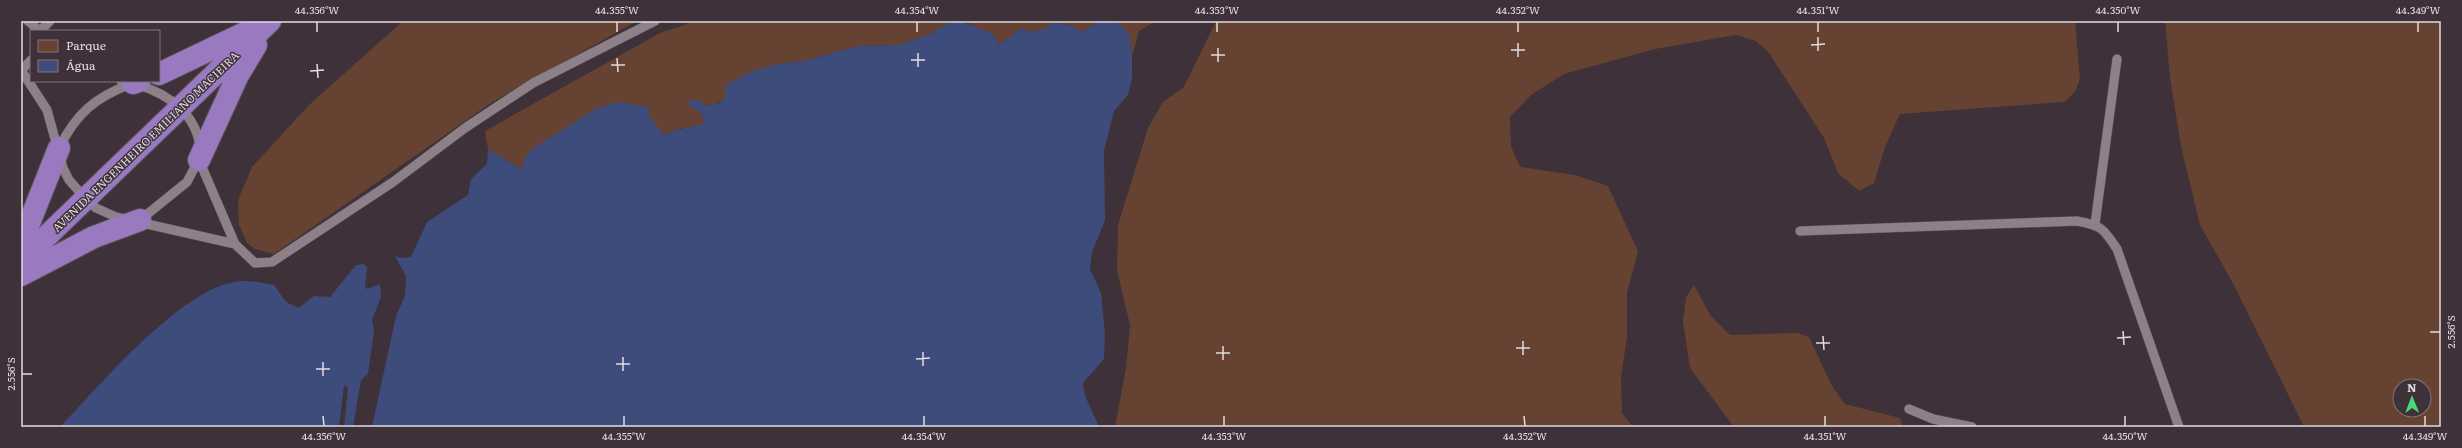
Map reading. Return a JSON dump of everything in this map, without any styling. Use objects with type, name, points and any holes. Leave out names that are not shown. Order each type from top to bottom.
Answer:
[{"type":"highway","points":[[160,74],[235,39],[266,21]]},
{"type":"highway","points":[[199,160],[238,75],[272,21]]},
{"type":"highway","name":"AVENIDA ENGENHEIRO EMILIANO MACIEIRA","points":[[21,262],[85,198],[272,21]]},
{"type":"highway","points":[[21,238],[30,221],[59,148]]},
{"type":"highway","points":[[21,275],[94,237],[140,220]]},
{"type":"lane","points":[[28,21],[39,30]]},
{"type":"lane","points":[[41,30],[50,21]]},
{"type":"lane","points":[[59,148],[69,128],[90,105],[106,95],[131,82],[158,92],[181,108],[190,119],[198,137],[199,160],[235,244],[255,263],[272,262],[393,182],[465,128],[533,83],[655,21]]},
{"type":"lane","points":[[2094,224],[2117,59]]},
{"type":"lane","points":[[30,61],[21,71],[47,110],[59,148],[63,168],[69,180],[96,208],[116,216],[140,220],[235,244]]},
{"type":"lane","points":[[140,220],[187,182],[199,160]]},
{"type":"lane","points":[[1800,231],[2077,221],[2094,224],[2105,230],[2118,249],[2179,427]]},
{"type":"lane","points":[[1909,409],[1933,419],[1972,427]]},
{"type":"green space","points":[[403,21],[637,21],[491,103],[274,254],[255,249],[247,243],[239,225],[238,200],[252,167],[309,105]]},
{"type":"green space","points":[[696,21],[952,21],[930,34],[898,45],[858,46],[804,61],[777,64],[721,101],[712,105],[686,102],[701,113],[704,124],[678,129],[664,135],[648,116],[523,170],[488,149],[485,131],[660,33]]},
{"type":"green space","points":[[965,21],[1100,21],[1082,32],[1070,25],[1053,23],[1038,31],[1030,31],[1022,28],[999,45],[993,34],[975,27]]},
{"type":"green space","points":[[1110,21],[1156,21],[1139,31],[1132,56],[1128,34],[1122,27]]},
{"type":"green space","points":[[1216,21],[2075,21],[2080,79],[2075,92],[2064,102],[1900,114],[1885,147],[1874,183],[1859,191],[1838,173],[1824,138],[1769,53],[1756,41],[1736,35],[1655,49],[1564,74],[1531,95],[1510,117],[1511,146],[1520,167],[1575,175],[1608,186],[1638,251],[1627,293],[1627,337],[1621,377],[1622,413],[1633,427],[1115,427],[1126,368],[1130,325],[1117,271],[1118,225],[1148,128],[1163,102],[1184,87]]},
{"type":"green space","points":[[2165,21],[2441,21],[2441,427],[2304,427],[2235,287],[2200,225],[2181,146],[2170,78]]},
{"type":"green space","points":[[1694,285],[1710,315],[1730,335],[1797,333],[1809,337],[1832,386],[1845,404],[1900,418],[1903,427],[1734,427],[1690,368],[1683,322],[1686,297]]},
{"type":"water","points":[[952,21],[968,24],[993,34],[999,45],[1022,28],[1030,31],[1038,31],[1053,23],[1070,25],[1082,32],[1100,21],[1118,23],[1129,33],[1132,56],[1132,78],[1128,95],[1114,111],[1104,151],[1105,220],[1092,252],[1090,269],[1101,293],[1105,333],[1104,359],[1083,383],[1083,388],[1099,427],[372,427],[396,316],[405,296],[406,276],[395,256],[402,258],[411,257],[427,222],[468,195],[471,179],[487,164],[488,149],[523,170],[523,161],[532,149],[595,109],[617,102],[648,107],[649,116],[664,135],[669,132],[704,123],[701,113],[685,102],[698,100],[706,106],[719,103],[726,97],[725,86],[750,72],[777,64],[804,61],[858,46],[898,45],[930,34]]},
{"type":"water","points":[[363,264],[367,267],[365,286],[367,289],[380,284],[381,297],[372,320],[374,330],[368,374],[361,380],[353,427],[344,427],[348,388],[344,385],[339,427],[60,427],[120,363],[145,339],[196,298],[221,286],[244,281],[252,281],[274,285],[286,302],[299,308],[314,296],[330,297],[356,265]]}]
